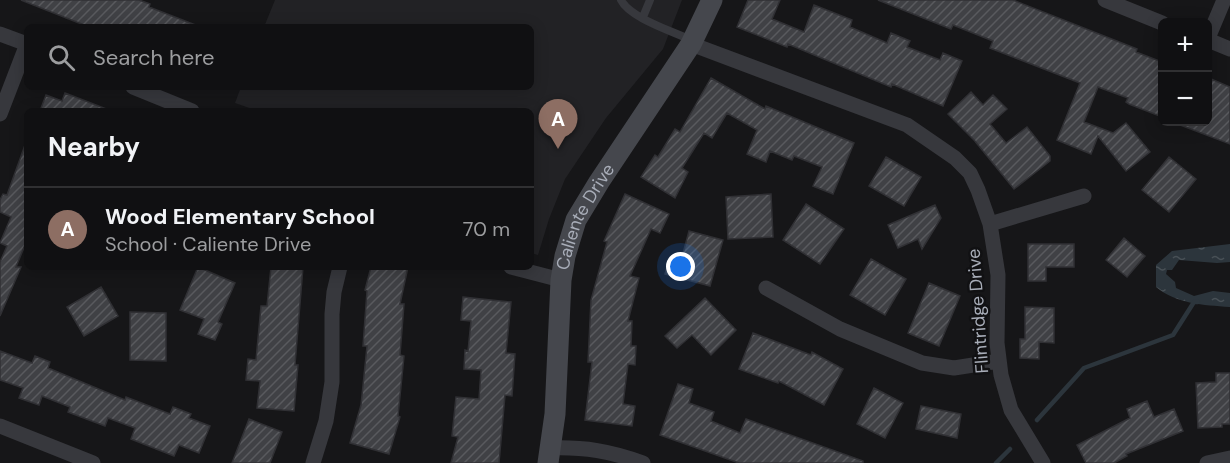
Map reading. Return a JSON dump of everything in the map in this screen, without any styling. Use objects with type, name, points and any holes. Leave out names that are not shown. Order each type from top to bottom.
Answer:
[{"type":"street","name":"Caliente Drive","points":[[549,456],[555,414],[561,279],[576,220],[605,172],[692,42],[712,0]]},
{"type":"street","points":[[1105,0],[1158,21]]},
{"type":"street","points":[[1212,29],[1224,0]]},
{"type":"street","points":[[0,34],[24,43]]},
{"type":"street","points":[[1212,41],[1230,49]]},
{"type":"street","name":"Flintridge Drive","points":[[692,42],[907,124],[955,158],[969,173],[978,190],[990,224],[998,274],[997,343],[1001,375],[1011,410],[1043,463]]},
{"type":"street","points":[[0,114],[24,52]]},
{"type":"street","points":[[140,90],[185,108]]},
{"type":"street","points":[[990,224],[1084,196]]},
{"type":"street","points":[[313,463],[326,421],[332,382],[332,314],[339,270]]},
{"type":"street","points":[[524,270],[561,279]]},
{"type":"street","points":[[766,288],[840,329],[922,363],[954,368],[999,361]]},
{"type":"street","points":[[0,426],[93,463]]},
{"type":"street","points":[[549,456],[582,447],[616,453],[644,463]]},
{"type":"street","points":[[1207,463],[1230,458]]},
{"type":"lane","points":[[621,0],[625,7],[692,42]]},
{"type":"lane","points":[[643,17],[650,0]]},
{"type":"shaded area","points":[[275,0],[682,0],[663,49],[606,118],[565,179],[538,255],[534,254],[534,108],[249,108],[235,103],[240,90],[534,90],[534,24],[265,24]]},
{"type":"water","points":[[1230,244],[1230,262],[1179,260],[1172,270],[1167,270],[1166,274],[1175,282],[1176,288],[1194,296],[1213,291],[1230,293],[1230,307],[1182,300],[1156,287],[1156,265],[1172,251]]},
{"type":"building","points":[[21,0],[139,0],[150,4],[149,7],[193,24],[81,24]]},
{"type":"building","points":[[748,0],[780,0],[772,19],[804,32],[814,5],[852,20],[850,27],[887,43],[891,33],[910,41],[907,47],[940,60],[943,53],[962,61],[943,106],[788,44],[787,47],[737,27]]},
{"type":"building","points":[[878,0],[1013,0],[1137,49],[1136,52],[1158,60],[1158,115],[1129,104],[1126,102],[1128,98],[1098,87],[1084,122],[1113,133],[1126,123],[1150,152],[1126,171],[1098,136],[1091,154],[1057,140],[1080,83],[990,48],[993,41],[953,25],[951,29]]},
{"type":"building","points":[[711,78],[765,109],[766,106],[854,143],[833,194],[813,186],[822,167],[794,156],[792,160],[770,151],[766,162],[747,154],[757,130],[727,113],[712,138],[704,133],[682,168],[688,172],[675,198],[641,177],[655,155],[658,157],[675,129],[680,132]]},
{"type":"building","points":[[1212,79],[1230,87],[1230,144],[1183,126],[1212,126]]},
{"type":"building","points":[[971,92],[983,105],[993,95],[1007,109],[990,124],[1006,143],[1027,127],[1050,156],[1050,161],[1014,189],[974,140],[948,114]]},
{"type":"building","points":[[65,93],[104,108],[41,108],[46,95],[62,101]]},
{"type":"building","points":[[24,148],[24,247],[16,267],[21,267],[0,316],[0,262],[7,246],[0,243],[11,217],[0,212],[0,200],[3,194],[7,195]]},
{"type":"building","points":[[886,157],[921,177],[904,206],[869,186]]},
{"type":"building","points":[[1169,157],[1196,179],[1169,212],[1142,190]]},
{"type":"building","points":[[625,194],[669,214],[660,233],[651,229],[630,276],[639,278],[628,321],[632,321],[631,346],[636,346],[635,365],[628,364],[623,404],[635,406],[632,426],[585,420],[592,362],[588,362],[591,300],[607,242],[604,241]]},
{"type":"building","points":[[771,194],[773,237],[728,239],[726,197]]},
{"type":"building","points":[[806,204],[844,229],[820,264],[783,240]]},
{"type":"building","points":[[935,205],[941,218],[922,249],[918,239],[898,248],[888,225]]},
{"type":"building","points":[[689,231],[723,240],[710,286],[665,274],[670,257],[681,261]]},
{"type":"building","points":[[1124,238],[1145,256],[1127,277],[1106,260]]},
{"type":"building","points":[[1028,244],[1074,244],[1074,267],[1046,267],[1046,281],[1028,281]]},
{"type":"building","points":[[871,259],[906,279],[885,315],[850,295]]},
{"type":"building","points":[[197,270],[205,270],[235,283],[218,322],[222,324],[215,340],[198,334],[204,319],[180,310]]},
{"type":"building","points":[[271,270],[303,270],[295,365],[298,365],[294,411],[257,408],[260,381],[246,380],[248,359],[256,360],[261,306],[267,306]]},
{"type":"building","points":[[370,270],[407,270],[400,304],[404,304],[400,355],[404,356],[398,416],[400,417],[389,454],[350,443],[361,405],[367,346],[363,346],[367,291],[365,290]]},
{"type":"building","points":[[929,283],[960,296],[939,346],[908,333]]},
{"type":"building","points":[[101,287],[118,316],[84,336],[67,307]]},
{"type":"building","points":[[463,297],[511,302],[506,353],[515,354],[512,396],[505,395],[499,463],[451,463],[458,437],[452,436],[456,397],[479,399],[481,370],[464,369],[471,321],[461,320]]},
{"type":"building","points":[[705,298],[736,330],[711,355],[692,335],[677,348],[665,336]]},
{"type":"building","points":[[1025,307],[1054,308],[1054,343],[1039,342],[1039,359],[1020,358],[1020,339],[1025,339]]},
{"type":"building","points":[[130,312],[166,313],[166,361],[130,360]]},
{"type":"building","points":[[753,333],[811,355],[812,352],[843,369],[824,405],[779,381],[778,383],[739,369]]},
{"type":"building","points":[[0,351],[32,363],[35,356],[50,362],[48,368],[125,400],[126,397],[170,414],[173,407],[191,414],[189,418],[210,426],[199,453],[179,445],[174,456],[131,439],[135,428],[108,418],[105,426],[68,412],[70,407],[42,396],[39,405],[19,398],[23,388],[0,380]]},
{"type":"building","points":[[1216,373],[1230,373],[1230,424],[1222,424],[1222,427],[1198,428],[1196,383],[1216,382]]},
{"type":"building","points":[[678,384],[693,389],[689,403],[714,412],[711,421],[740,433],[746,419],[863,461],[863,463],[739,463],[660,435]]},
{"type":"building","points":[[874,388],[903,403],[885,438],[857,424]]},
{"type":"building","points":[[1147,401],[1154,417],[1174,409],[1183,431],[1126,454],[1127,456],[1114,463],[1086,463],[1077,445],[1130,418],[1127,409]]},
{"type":"building","points":[[921,406],[961,414],[957,438],[916,429]]},
{"type":"building","points":[[249,419],[282,432],[270,463],[232,463]]},
{"type":"waterway","points":[[1037,420],[1084,368],[1173,335],[1194,302],[1198,302]]},
{"type":"waterway","points":[[996,463],[1010,449]]},
{"type":"place","name":"Wood Elementary School","points":[[558,149]]}]
